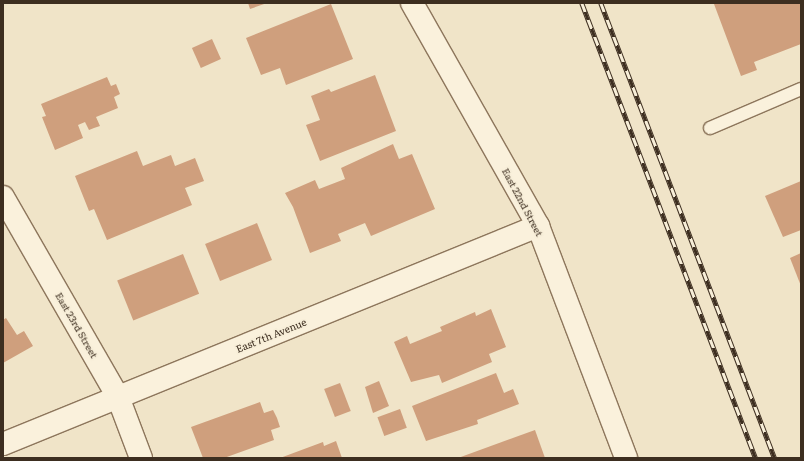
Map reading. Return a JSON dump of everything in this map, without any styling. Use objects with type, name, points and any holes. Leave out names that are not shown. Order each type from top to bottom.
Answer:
[{"type":"street","name":"East 22nd Street","points":[[412,3],[538,226],[626,458]]},
{"type":"street","name":"East 23rd Street","points":[[3,198],[118,397],[141,458]]},
{"type":"street","name":"East 7th Avenue","points":[[3,444],[538,226]]},
{"type":"lane","points":[[710,128],[801,89]]},
{"type":"building","points":[[248,3],[267,3],[250,9]]},
{"type":"building","points":[[801,3],[801,44],[754,62],[757,70],[741,76],[714,4]]},
{"type":"building","points":[[331,4],[353,59],[286,85],[280,68],[261,75],[246,38]]},
{"type":"building","points":[[212,39],[221,59],[201,68],[192,48]]},
{"type":"building","points":[[375,75],[396,131],[320,161],[306,125],[320,120],[311,96],[329,89],[331,92]]},
{"type":"building","points":[[107,77],[111,86],[116,84],[120,94],[114,97],[118,108],[96,117],[100,126],[89,130],[85,122],[78,125],[83,138],[55,150],[42,117],[46,116],[41,104]]},
{"type":"building","points":[[393,144],[399,159],[412,154],[435,209],[371,236],[365,223],[338,234],[341,241],[310,253],[293,207],[285,193],[315,180],[319,189],[345,179],[341,168]]},
{"type":"building","points":[[137,151],[143,166],[171,155],[175,166],[195,158],[204,181],[185,188],[192,205],[107,240],[94,209],[89,211],[75,176]]},
{"type":"building","points":[[801,181],[801,230],[783,237],[765,196]]},
{"type":"building","points":[[257,223],[272,260],[220,281],[205,244]]},
{"type":"building","points":[[801,253],[801,286],[790,258]]},
{"type":"building","points":[[183,254],[199,294],[133,320],[117,281]]},
{"type":"building","points":[[491,309],[506,347],[489,354],[492,362],[442,383],[439,375],[411,382],[394,342],[407,336],[410,344],[442,331],[440,327],[475,312],[476,316]]},
{"type":"building","points":[[6,318],[17,335],[24,331],[33,346],[3,363],[3,320]]},
{"type":"building","points":[[496,373],[504,393],[513,389],[519,404],[477,420],[478,424],[426,441],[412,406]]},
{"type":"building","points":[[379,381],[389,406],[373,413],[365,387]]},
{"type":"building","points":[[340,383],[351,411],[335,417],[324,389]]},
{"type":"building","points":[[260,402],[264,413],[273,410],[277,418],[280,427],[271,430],[274,440],[224,458],[203,458],[191,427]]},
{"type":"building","points":[[400,409],[407,428],[384,436],[377,417]]},
{"type":"building","points":[[535,430],[545,458],[458,458]]},
{"type":"building","points":[[336,441],[342,458],[280,458],[323,442],[324,446]]},
{"type":"railway","points":[[582,3],[756,458]]},
{"type":"railway","points":[[601,3],[775,458]]}]
